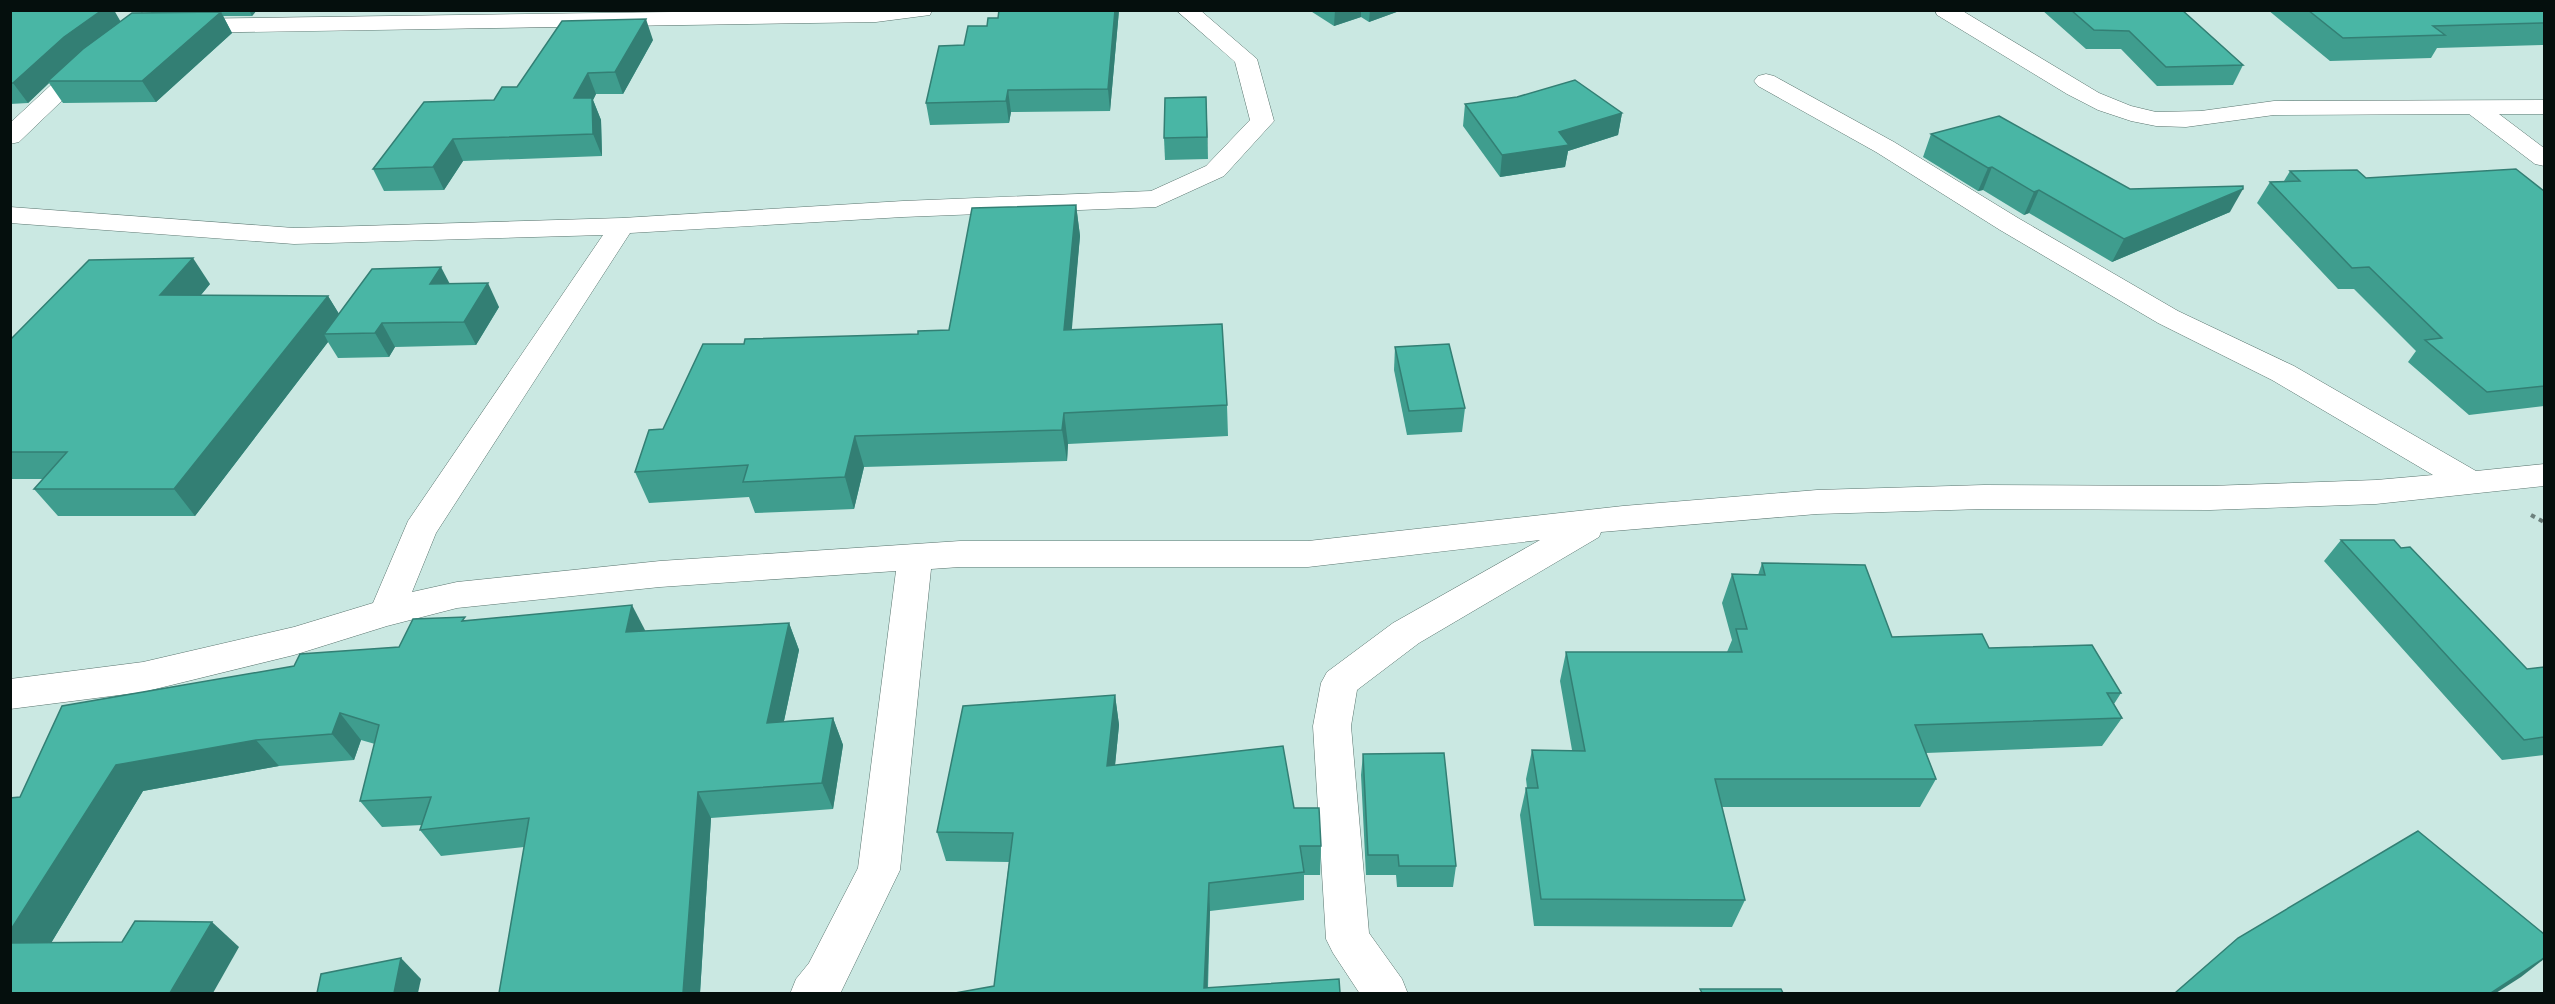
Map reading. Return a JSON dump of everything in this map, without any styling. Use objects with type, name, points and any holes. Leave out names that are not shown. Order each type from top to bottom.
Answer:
[{"type":"street","points":[[10,137],[87,64],[160,10]]},
{"type":"street","points":[[137,26],[876,16],[922,10]]},
{"type":"street","points":[[10,215],[294,236],[622,226],[903,208],[1156,199],[1215,171],[1262,121],[1246,59],[1186,10]]},
{"type":"street","points":[[1945,10],[2083,94],[2131,114],[2156,119],[2216,118],[2274,108],[2544,107]]},
{"type":"street","points":[[1766,81],[1885,147],[2009,224],[2168,317],[2283,373],[2472,483]]},
{"type":"street","points":[[2477,109],[2544,159]]},
{"type":"street","points":[[387,612],[420,530],[622,226]]},
{"type":"street","points":[[10,694],[143,677],[294,641],[387,612],[457,595],[660,574],[960,554],[1308,554],[1598,521],[1816,502],[1984,497],[2210,498],[2376,492],[2544,476]]},
{"type":"street","points":[[1386,993],[1348,939],[1332,726],[1340,683],[1406,633],[1598,521]]},
{"type":"street","points":[[812,993],[825,978],[879,870],[915,557]]},
{"type":"building","points":[[10,10],[102,10],[64,37],[13,83],[10,83]]},
{"type":"building","points":[[999,10],[1115,10],[1108,89],[1008,90],[1006,101],[926,103],[939,46],[964,45],[968,26],[987,26],[988,18],[998,18]]},
{"type":"building","points":[[2071,10],[2182,10],[2243,65],[2166,67],[2129,31],[2094,30]]},
{"type":"building","points":[[2308,10],[2544,10],[2544,23],[2433,26],[2445,35],[2343,38]]},
{"type":"building","points":[[221,12],[142,81],[48,81],[83,49],[132,13]]},
{"type":"building","points":[[646,19],[615,72],[588,73],[574,98],[592,98],[593,134],[453,139],[433,167],[373,169],[424,102],[494,100],[502,87],[517,87],[562,21]]},
{"type":"building","points":[[1575,80],[1622,113],[1559,132],[1569,145],[1502,155],[1465,104],[1517,97]]},
{"type":"building","points":[[1206,97],[1207,137],[1164,138],[1165,98]]},
{"type":"building","points":[[1999,116],[2130,189],[2243,186],[2243,189],[2124,239],[2039,190],[2034,192],[1992,167],[1988,168],[1931,134]]},
{"type":"building","points":[[2516,169],[2544,191],[2544,386],[2487,392],[2425,340],[2442,338],[2369,267],[2352,268],[2270,182],[2300,181],[2290,171],[2357,170],[2366,178]]},
{"type":"building","points":[[1076,205],[1064,330],[1222,324],[1227,405],[1064,413],[1062,430],[855,436],[845,477],[743,482],[748,465],[635,472],[649,430],[663,429],[703,344],[744,344],[745,339],[918,334],[918,331],[949,330],[972,208]]},
{"type":"building","points":[[193,258],[160,295],[328,296],[174,489],[34,489],[67,452],[10,452],[10,340],[89,260]]},
{"type":"building","points":[[441,267],[430,284],[488,283],[464,322],[382,323],[375,333],[324,334],[372,269]]},
{"type":"building","points":[[1449,344],[1465,408],[1409,411],[1395,347]]},
{"type":"building","points":[[2341,540],[2394,540],[2401,548],[2410,547],[2527,669],[2544,667],[2544,737],[2524,740]]},
{"type":"building","points":[[1762,563],[1865,565],[1892,637],[1982,634],[1989,648],[2092,645],[2121,693],[2107,693],[2122,718],[1915,725],[1936,779],[1715,779],[1745,900],[1541,899],[1526,788],[1538,788],[1532,750],[1585,751],[1566,652],[1742,652],[1736,629],[1747,629],[1732,574],[1765,575]]},
{"type":"building","points":[[632,605],[626,632],[789,623],[767,723],[833,718],[822,783],[698,792],[683,993],[499,993],[529,818],[420,830],[431,797],[360,801],[379,725],[340,713],[332,734],[256,740],[116,765],[10,931],[10,798],[20,797],[62,706],[294,666],[300,654],[399,647],[413,619],[465,617],[462,621]]},
{"type":"building","points":[[1115,695],[1107,766],[1283,746],[1294,808],[1319,808],[1321,846],[1300,846],[1304,872],[1209,883],[1204,988],[1339,979],[1340,993],[955,993],[994,986],[1013,833],[937,832],[963,706]]},
{"type":"building","points":[[1444,753],[1456,866],[1399,866],[1398,855],[1368,855],[1363,754]]},
{"type":"building","points":[[2418,831],[2544,934],[2544,958],[2491,993],[2175,993],[2238,938]]},
{"type":"building","points":[[135,921],[212,922],[170,993],[10,993],[10,943],[122,942]]},
{"type":"building","points":[[401,958],[394,993],[317,993],[321,974]]},
{"type":"building","points":[[1700,989],[1781,989],[1783,993],[1702,993]]}]
